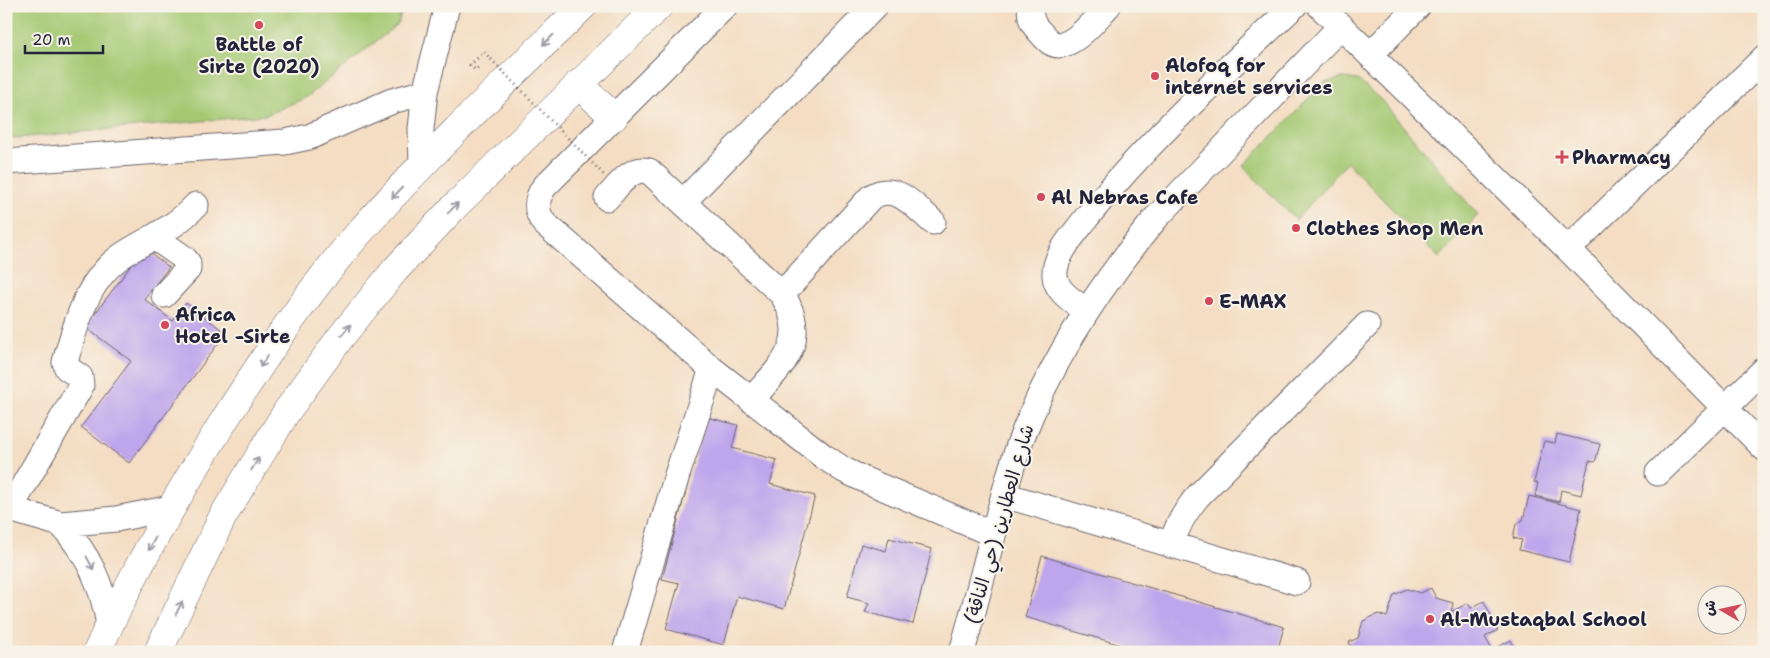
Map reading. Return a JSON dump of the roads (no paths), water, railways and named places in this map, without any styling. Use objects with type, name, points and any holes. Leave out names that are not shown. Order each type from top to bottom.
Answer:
[{"type":"highway","points":[[98,652],[109,625],[171,508],[245,388],[296,313],[358,234],[422,165],[583,6]]},
{"type":"highway","points":[[161,651],[223,516],[287,411],[340,338],[396,270],[453,208],[659,6]]},
{"type":"highway","points":[[578,84],[614,117]]},
{"type":"street","points":[[422,165],[421,129],[425,92],[447,6]]},
{"type":"street","points":[[725,6],[544,187],[537,202],[537,210],[540,217],[544,223],[712,369],[802,442],[844,470],[993,534]]},
{"type":"street","points":[[683,202],[875,6]]},
{"type":"street","points":[[1032,6],[1031,18],[1034,26],[1050,42],[1057,45],[1071,42],[1108,6]]},
{"type":"street","points":[[1086,311],[1057,285],[1054,277],[1058,257],[1117,181],[1175,119],[1294,6]]},
{"type":"street","points":[[1320,6],[1568,250],[1764,448]]},
{"type":"street","points":[[1370,55],[1418,6]]},
{"type":"street","name":"شارع العطارين (حي الناقة)","points":[[962,652],[993,534],[1022,438],[1039,397],[1086,311],[1129,249],[1156,218],[1341,26]]},
{"type":"street","points":[[1568,250],[1764,58]]},
{"type":"street","points":[[6,162],[285,142],[309,137],[392,101],[425,92]]},
{"type":"street","points":[[606,186],[641,169],[653,173],[782,294],[789,305],[794,319],[795,334],[792,348],[784,362],[751,400]]},
{"type":"street","points":[[782,294],[871,196],[877,193],[892,191],[898,194],[933,222]]},
{"type":"street","points":[[171,508],[116,519],[61,524],[8,509],[80,386],[80,377],[67,368],[65,362],[84,301],[95,283],[124,254],[176,223],[196,206]]},
{"type":"street","points":[[154,237],[184,258],[188,263],[188,269],[164,295]]},
{"type":"street","points":[[1171,544],[1177,526],[1186,510],[1198,496],[1367,325]]},
{"type":"street","points":[[625,652],[675,484],[712,369]]},
{"type":"street","points":[[1658,473],[1764,370]]},
{"type":"street","points":[[1004,495],[1297,582]]},
{"type":"street","points":[[61,524],[89,560],[105,602],[109,625]]},
{"type":"place","name":"Battle of Sirte (2020)","points":[[259,25]]},
{"type":"place","name":"Alofoq for internet services","points":[[1155,76]]},
{"type":"place","name":"Pharmacy","points":[[1562,157]]},
{"type":"place","name":"Al Nebras Cafe","points":[[1041,197]]},
{"type":"place","name":"Clothes Shop Men","points":[[1296,228]]},
{"type":"place","name":"E-MAX","points":[[1209,301]]},
{"type":"place","name":"Africa Hotel -Sirte","points":[[165,325]]},
{"type":"place","name":"Al-Mustaqbal School","points":[[1430,619]]}]
